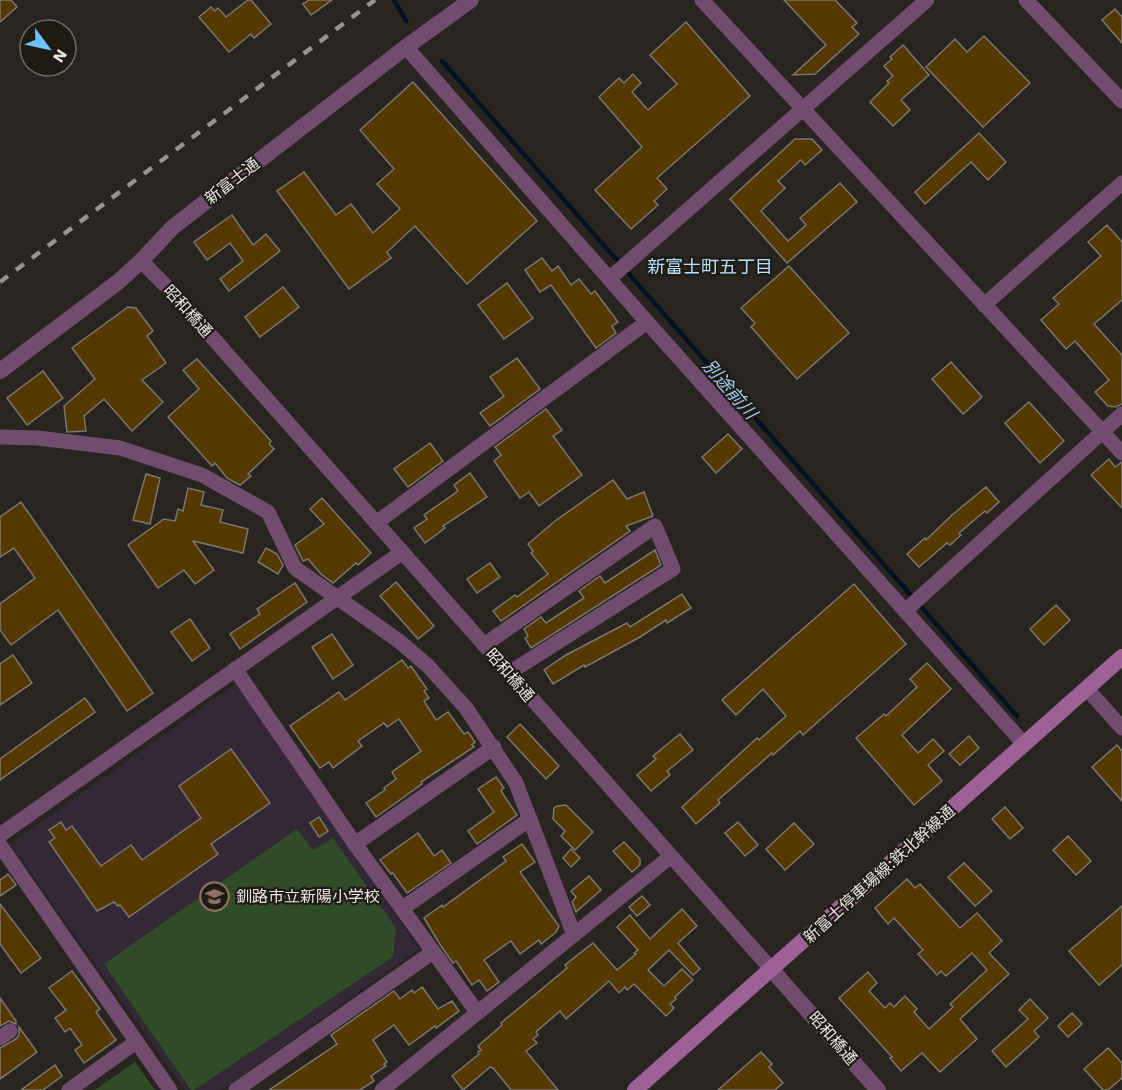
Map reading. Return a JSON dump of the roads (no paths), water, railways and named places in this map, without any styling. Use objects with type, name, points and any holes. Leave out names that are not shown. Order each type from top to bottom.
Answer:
[{"type":"main road","name":"新富士停車場線:鉄北幹線通","points":[[635,1090],[1122,657]]},
{"type":"street","name":"新富士通","points":[[0,371],[118,282],[173,227],[406,47],[471,0]]},
{"type":"street","points":[[702,0],[1122,453]]},
{"type":"street","points":[[609,279],[927,0]]},
{"type":"street","points":[[1026,0],[1122,102]]},
{"type":"street","points":[[406,47],[647,322],[1024,744]]},
{"type":"street","points":[[984,305],[1122,183]]},
{"type":"street","name":"昭和橋通","points":[[141,261],[186,307],[401,553],[878,1090]]},
{"type":"street","points":[[376,523],[647,322]]},
{"type":"street","points":[[905,612],[1122,414]]},
{"type":"street","points":[[0,437],[38,438],[120,448],[202,475],[268,512],[295,568],[399,641],[428,666],[466,708],[516,783],[574,935]]},
{"type":"street","points":[[484,645],[655,526],[673,569],[509,673]]},
{"type":"street","points":[[0,835],[401,553]]},
{"type":"street","points":[[235,669],[355,844],[477,1012]]},
{"type":"street","points":[[1087,689],[1122,728]]},
{"type":"street","points":[[355,844],[494,747]]},
{"type":"street","points":[[403,908],[530,819]]},
{"type":"street","points":[[0,845],[171,1090]]},
{"type":"street","points":[[382,1090],[670,857]]},
{"type":"street","points":[[236,1090],[433,952]]},
{"type":"street","points":[[69,1090],[136,1042]]},
{"type":"waterway","name":"別途前川","points":[[394,0],[406,21]]},
{"type":"waterway","name":"別途前川","points":[[442,61],[1017,716]]},
{"type":"railway","points":[[0,282],[375,0]]},
{"type":"place","name":"釧路市立新陽小学校","points":[[215,896]]},
{"type":"district","name":"新富士町五丁目","points":[[710,266]]}]
